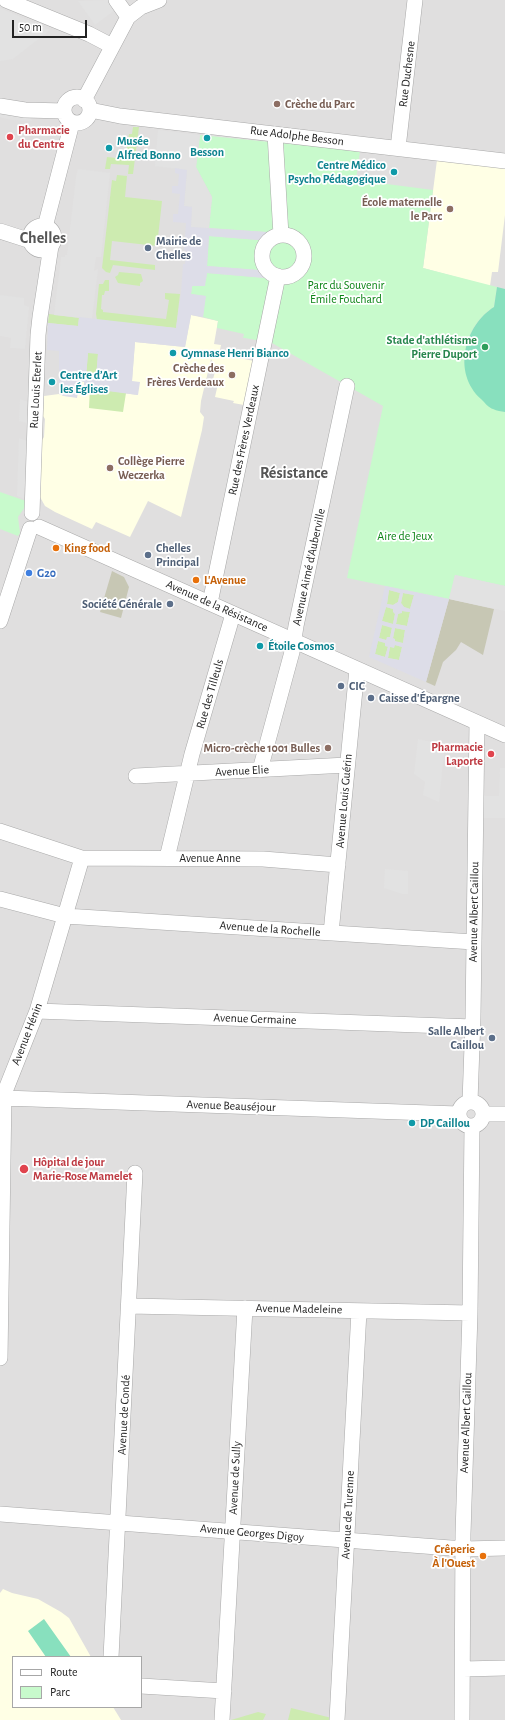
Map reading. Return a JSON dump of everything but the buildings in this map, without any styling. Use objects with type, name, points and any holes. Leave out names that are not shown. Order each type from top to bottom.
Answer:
[{"type":"street","points":[[6,0],[89,34],[112,46]]},
{"type":"street","points":[[116,0],[128,17]]},
{"type":"street","points":[[87,105],[112,46],[128,17],[141,8],[159,0]]},
{"type":"street","name":"Rue Duchesne","points":[[398,148],[415,0]]},
{"type":"street","points":[[0,106],[68,117],[77,123],[84,121],[89,114],[87,105],[80,98],[72,98],[66,103],[68,117],[46,227]]},
{"type":"street","name":"Rue Adolphe Besson","points":[[87,105],[120,116],[505,161]]},
{"type":"street","points":[[275,134],[281,235]]},
{"type":"street","points":[[0,231],[40,245],[54,237],[51,230],[46,227],[36,228],[31,234],[40,245]]},
{"type":"street","points":[[281,235],[298,241],[303,252],[303,258],[302,263],[295,273],[290,276],[278,276],[273,274],[264,266],[262,254],[266,243],[276,236],[281,235]]},
{"type":"street","name":"Rue Louis Eterlet","points":[[34,528],[40,519],[37,514],[32,513],[31,498],[38,335],[47,268],[40,245]]},
{"type":"street","name":"Rue des Frères Verdeaux","points":[[210,603],[278,276]]},
{"type":"street","name":"Avenue Aimé d'Auberville","points":[[260,770],[294,641],[347,386]]},
{"type":"street","points":[[0,621],[5,588],[34,528]]},
{"type":"street","name":"Avenue de la Résistance","points":[[34,528],[210,603],[505,735]]},
{"type":"street","name":"Rue des Tilleuls","points":[[167,858],[187,773],[233,614]]},
{"type":"street","name":"Avenue Louis Guérin","points":[[331,933],[357,669]]},
{"type":"street","name":"Avenue Albert Caillou","points":[[470,1102],[477,723]]},
{"type":"street","name":"Avenue Elie","points":[[136,776],[348,765]]},
{"type":"street","name":"Avenue Anne","points":[[0,831],[82,858],[263,859],[338,865]]},
{"type":"street","name":"Avenue Hénin","points":[[0,1358],[4,1098],[10,1078],[37,1011],[82,858]]},
{"type":"street","name":"Avenue de la Rochelle","points":[[0,899],[65,916],[474,942]]},
{"type":"street","name":"Avenue Germaine","points":[[37,1011],[472,1027]]},
{"type":"street","name":"Avenue Beauséjour","points":[[4,1098],[458,1114]]},
{"type":"street","points":[[470,1102],[477,1104],[482,1110],[483,1114],[481,1121],[472,1127],[462,1124],[458,1114],[462,1106],[470,1102]]},
{"type":"street","points":[[483,1114],[505,1114]]},
{"type":"street","name":"Avenue Albert Caillou","points":[[462,1720],[463,1534],[470,1313],[472,1127]]},
{"type":"street","name":"Avenue de Condé","points":[[111,1656],[135,1173]]},
{"type":"street","name":"Avenue Madeleine","points":[[129,1306],[470,1313]]},
{"type":"street","name":"Avenue de Sully","points":[[222,1720],[245,1308]]},
{"type":"street","name":"Avenue de Turenne","points":[[337,1720],[359,1311]]},
{"type":"street","name":"Avenue Georges Digoy","points":[[0,1514],[464,1549],[505,1548]]},
{"type":"street","points":[[462,1669],[505,1668]]},
{"type":"street","points":[[142,1686],[224,1691]]},
{"type":"shaded area","points":[[0,0],[505,0],[505,1720],[0,1720]]},
{"type":"shaded area","points":[[108,0],[115,10],[95,25],[78,1]]},
{"type":"shaded area","points":[[0,8],[50,30],[13,59],[0,61]]},
{"type":"shaded area","points":[[0,110],[29,114],[32,121],[12,120],[0,117]]},
{"type":"shaded area","points":[[158,130],[200,135],[196,167],[212,197],[209,228],[191,227],[192,207],[184,206],[187,170],[155,166]]},
{"type":"shaded area","name":"École maternelle le Parc","points":[[437,160],[505,168],[505,215],[498,272],[492,272],[490,286],[423,268]]},
{"type":"shaded area","points":[[175,168],[187,170],[184,206],[192,207],[191,227],[267,232],[259,240],[209,236],[207,266],[258,270],[266,278],[207,273],[205,286],[192,286],[191,294],[206,296],[203,317],[191,315],[185,347],[135,342],[132,381],[140,382],[138,395],[84,388],[84,382],[79,381],[77,398],[59,394],[59,351],[47,350],[48,323],[78,326],[79,317],[176,328],[183,264],[185,264],[186,251],[184,250],[186,223],[173,222],[173,214],[178,214],[180,194],[172,193],[172,186],[178,186],[179,174],[175,173]],"holes":[[[88,353],[98,354],[96,378],[86,377]]]},
{"type":"shaded area","points":[[78,169],[110,173],[101,257],[96,257],[94,271],[98,269],[92,319],[54,315],[61,257],[65,257],[65,255],[67,255]]},
{"type":"shaded area","points":[[0,295],[24,298],[24,305],[29,307],[25,349],[10,348],[11,338],[0,336]]},
{"type":"shaded area","name":"Collège Pierre Weczerka","points":[[191,315],[218,321],[214,344],[221,345],[219,354],[254,361],[244,405],[215,397],[218,384],[212,383],[216,368],[211,359],[201,401],[200,412],[204,417],[202,430],[181,517],[148,501],[130,537],[96,522],[92,529],[45,506],[40,497],[42,440],[44,437],[45,419],[43,416],[44,396],[59,394],[77,397],[79,381],[84,381],[84,388],[138,395],[132,381],[135,342],[185,347]]},
{"type":"shaded area","points":[[20,399],[28,402],[27,423],[19,421]]},
{"type":"shaded area","points":[[19,438],[27,441],[24,499],[17,496]]},
{"type":"shaded area","points":[[112,571],[124,577],[129,587],[121,618],[100,612]]},
{"type":"shaded area","points":[[455,575],[505,586],[505,611],[449,599]]},
{"type":"shaded area","points":[[385,586],[449,599],[426,682],[369,657]],"holes":[[[389,590],[400,593],[398,602],[393,605],[387,604]],[[403,593],[414,595],[410,609],[404,607],[401,603]],[[386,607],[393,609],[395,614],[393,624],[382,621]],[[402,611],[410,612],[407,626],[396,624],[398,614],[402,613]],[[382,625],[392,628],[390,637],[387,637],[386,640],[379,638]],[[395,628],[405,630],[403,643],[395,641],[393,638]],[[378,641],[385,643],[385,646],[388,647],[385,657],[375,654]],[[395,645],[402,647],[399,660],[388,658],[390,647],[394,648]]]},
{"type":"shaded area","points":[[449,599],[494,609],[483,655],[461,642],[456,650],[443,662],[435,686],[426,682]]},
{"type":"shaded area","points":[[418,739],[445,743],[439,802],[423,795],[425,782],[414,774]]},
{"type":"shaded area","points":[[500,768],[505,768],[505,818],[483,818],[484,796],[499,796]]},
{"type":"shaded area","points":[[385,869],[408,871],[408,894],[402,894],[384,888]]},
{"type":"shaded area","points":[[3,1589],[12,1593],[38,1599],[61,1612],[69,1618],[90,1656],[12,1656],[12,1708],[114,1708],[121,1720],[0,1720],[0,1593]]},
{"type":"green space","points":[[133,127],[139,127],[133,174],[128,174],[129,165],[111,164],[110,169],[105,169],[107,157],[125,159],[129,134],[132,134]]},
{"type":"green space","name":"Parc du Souvenir Émile Fouchard","points":[[200,135],[360,151],[356,180],[433,190],[423,268],[497,287],[494,307],[475,325],[469,337],[465,362],[467,374],[472,386],[480,397],[491,407],[505,412],[505,586],[455,575],[449,599],[347,578],[383,406],[272,343],[243,338],[244,334],[217,328],[218,321],[203,317],[205,296],[191,294],[193,285],[202,285],[206,279],[207,273],[265,278],[258,270],[207,266],[209,236],[259,240],[266,232],[209,228],[212,197],[196,167]]},
{"type":"green space","points":[[117,175],[127,176],[125,197],[162,201],[157,246],[112,241],[110,260],[155,265],[155,270],[113,265],[110,273],[106,272],[102,268],[112,180],[116,181]]},
{"type":"green space","points":[[119,272],[141,274],[143,281],[140,283],[140,286],[118,283],[115,277]]},
{"type":"green space","points":[[105,280],[109,280],[109,291],[105,291],[104,295],[102,295],[101,309],[103,312],[166,319],[169,300],[165,299],[165,293],[180,294],[176,328],[97,320],[96,314],[99,284],[103,284]]},
{"type":"green space","name":"Stade d'athlétisme Pierre Duport","points":[[497,287],[505,289],[505,412],[490,408],[481,399],[472,388],[464,363],[465,350],[469,338],[475,326],[484,315],[494,307]]},
{"type":"green space","points":[[49,314],[79,318],[78,326],[48,323]]},
{"type":"green space","points":[[88,353],[98,353],[96,378],[86,377]]},
{"type":"green space","points":[[90,388],[126,393],[123,412],[89,408]]},
{"type":"green space","points":[[0,492],[26,501],[25,507],[18,517],[20,533],[18,536],[0,529]]},
{"type":"green space","points":[[389,590],[400,593],[398,602],[393,605],[387,604]]},
{"type":"green space","points":[[403,593],[414,595],[410,609],[404,607],[401,603]]},
{"type":"green space","points":[[386,607],[393,609],[395,614],[393,624],[382,621]]},
{"type":"green space","points":[[402,611],[410,612],[407,626],[396,624],[398,614]]},
{"type":"green space","points":[[382,625],[392,627],[390,638],[386,640],[379,638]]},
{"type":"green space","points":[[395,628],[405,630],[403,643],[395,642],[393,638]]},
{"type":"green space","points":[[378,641],[386,643],[388,646],[385,657],[375,654]]},
{"type":"green space","points":[[395,645],[402,647],[399,660],[388,658],[390,647]]},
{"type":"green space","points":[[44,1619],[70,1656],[45,1656],[28,1631]]},
{"type":"green space","points":[[291,1708],[332,1718],[332,1720],[288,1720]]},
{"type":"green space","points":[[258,1712],[266,1714],[263,1720],[231,1720]]},
{"type":"place","name":"Crèche du Parc","points":[[277,104]]},
{"type":"place","name":"Pharmacie du Centre","points":[[10,137]]},
{"type":"place","name":"Besson","points":[[207,138]]},
{"type":"place","name":"Musée Alfred Bonno","points":[[109,148]]},
{"type":"place","name":"Centre Médico Psycho Pédagogique","points":[[394,172]]},
{"type":"place","name":"École maternelle le Parc","points":[[450,209]]},
{"type":"place","name":"Mairie de Chelles","points":[[148,248]]},
{"type":"place","name":"Stade d'athlétisme Pierre Duport","points":[[485,347]]},
{"type":"place","name":"Gymnase Henri Bianco","points":[[173,353]]},
{"type":"place","name":"Crèche des Frères Verdeaux","points":[[232,375]]},
{"type":"place","name":"Centre d’Art les Églises","points":[[52,382]]},
{"type":"place","name":"Collège Pierre Weczerka","points":[[110,468]]},
{"type":"place","name":"King food","points":[[56,548]]},
{"type":"place","name":"Chelles Principal","points":[[148,555]]},
{"type":"place","name":"G20","points":[[29,573]]},
{"type":"place","name":"L'Avenue","points":[[196,580]]},
{"type":"place","name":"Société Générale","points":[[170,604]]},
{"type":"place","name":"Étoile Cosmos","points":[[260,646]]},
{"type":"place","name":"CIC","points":[[341,686]]},
{"type":"place","name":"Caisse d'Épargne","points":[[371,698]]},
{"type":"place","name":"Micro-crèche 1001 Bulles","points":[[328,748]]},
{"type":"place","name":"Pharmacie Laporte","points":[[491,754]]},
{"type":"place","name":"Salle Albert Caillou","points":[[492,1038]]},
{"type":"place","name":"DP Caillou","points":[[412,1123]]},
{"type":"place","name":"Hôpital de jour Marie-Rose Mamelet","points":[[24,1169]]},
{"type":"place","name":"Crêperie À l'Ouest","points":[[483,1556]]},
{"type":"district","name":"Chelles","points":[[43,238]]},
{"type":"district","name":"Résistance","points":[[294,473]]},
{"type":"park label","name":"Aire de Jeux","points":[[405,536]]}]
